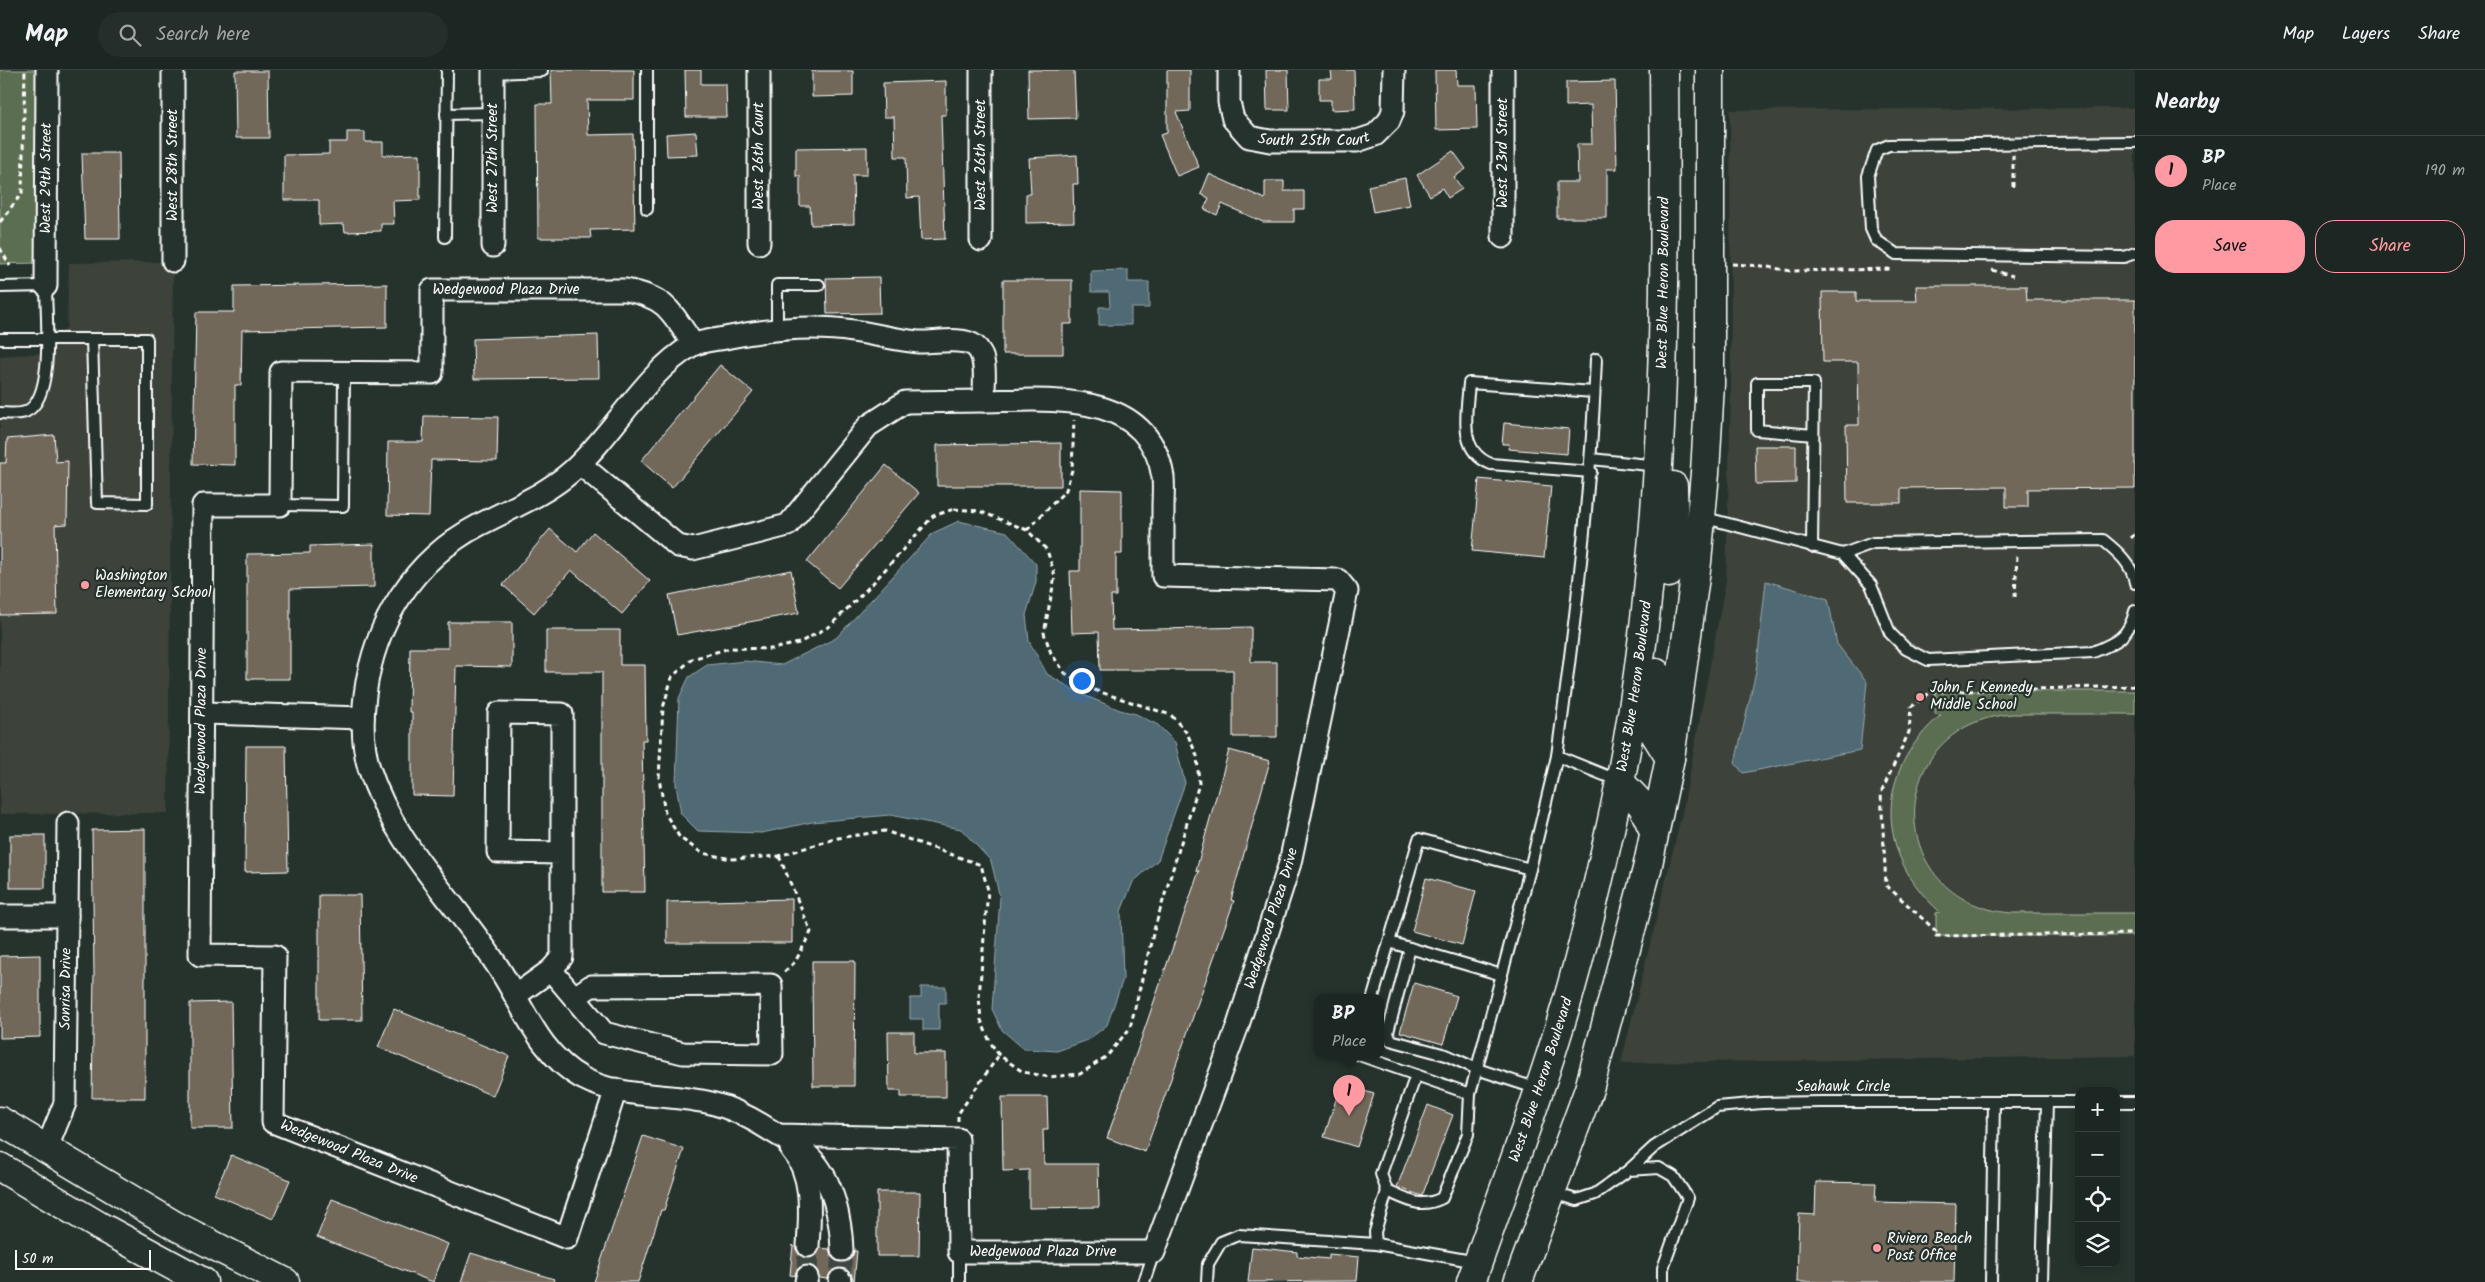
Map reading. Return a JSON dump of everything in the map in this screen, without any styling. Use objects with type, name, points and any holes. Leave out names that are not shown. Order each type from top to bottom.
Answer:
[{"type":"main road","name":"West Blue Heron Boulevard","points":[[1474,1272],[1539,1089],[1570,990],[1594,901],[1620,782],[1637,682],[1650,582],[1659,466],[1664,270],[1664,70]]},
{"type":"main road","points":[[1518,1282],[1589,1089],[1618,986],[1670,758],[1685,659],[1701,517],[1710,384],[1710,70]]},
{"type":"main road","points":[[1659,466],[1672,478],[1674,526],[1651,716],[1653,731],[1670,758]]},
{"type":"main road","points":[[1620,782],[1642,805],[1654,832]]},
{"type":"main road","points":[[0,1121],[46,1150],[216,1248],[285,1282]]},
{"type":"main road","points":[[0,1166],[100,1227],[202,1282]]},
{"type":"street","name":"West 29th Street","points":[[46,286],[47,70]]},
{"type":"street","name":"West 28th Street","points":[[173,70],[174,260]]},
{"type":"street","name":"West 26th Court","points":[[759,70],[759,243]]},
{"type":"street","name":"West 26th Street","points":[[981,70],[981,240]]},
{"type":"street","name":"South 25th Court","points":[[1229,70],[1230,110],[1243,133],[1262,141],[1357,140],[1367,138],[1382,129],[1393,111],[1394,70]]},
{"type":"street","name":"West 23rd Street","points":[[1503,70],[1503,237]]},
{"type":"street","name":"West 27th Street","points":[[493,71],[493,246]]},
{"type":"street","name":"Wedgewood Plaza Drive","points":[[616,1089],[566,1238],[273,1122],[275,956],[200,955],[203,505],[280,505],[281,372],[432,373],[432,290],[626,290],[648,294],[666,304],[693,344]]},
{"type":"street","points":[[842,1250],[838,1215],[824,1177],[808,1155],[779,1136],[739,1114],[711,1103],[659,1097],[616,1089],[580,1077],[551,1054],[531,1025],[516,995],[493,959],[432,880],[390,813],[369,768],[364,745],[365,691],[378,642],[396,600],[413,578],[440,550],[452,542],[477,526],[560,481],[580,464],[665,367],[693,344],[777,329],[848,330],[918,342],[965,342],[976,346],[983,358],[984,401]]},
{"type":"street","name":"Wedgewood Plaza Drive","points":[[580,464],[678,546],[693,549],[788,525],[868,426],[905,402],[984,401],[1074,402],[1091,404],[1117,414],[1140,429],[1155,448],[1163,478],[1163,576],[1338,580],[1347,591],[1290,863],[1238,1025],[1154,1252],[959,1252],[958,1139]]},
{"type":"street","points":[[202,713],[363,718]]},
{"type":"street","points":[[516,995],[551,970],[562,957],[562,853],[562,714],[499,713],[498,852],[562,853]]},
{"type":"street","name":"Sonrisa Drive","points":[[46,1150],[66,1103],[68,823]]},
{"type":"street","points":[[0,916],[67,916]]},
{"type":"street","points":[[551,970],[604,1033],[683,1053],[772,1054],[771,985],[591,986],[575,997]]},
{"type":"street","points":[[779,1136],[958,1139]]},
{"type":"street","points":[[779,1136],[794,1152],[807,1181],[810,1202],[808,1246]]},
{"type":"lane","points":[[445,237],[447,70]]},
{"type":"lane","points":[[493,71],[542,70]]},
{"type":"lane","points":[[647,70],[647,209]]},
{"type":"lane","points":[[446,114],[493,113]]},
{"type":"lane","points":[[2135,142],[1889,145],[1877,150],[1868,176],[1871,229],[1876,240],[1896,254],[2124,256],[2135,253]]},
{"type":"lane","points":[[777,329],[777,285],[819,285]]},
{"type":"lane","points":[[0,286],[46,286],[46,380],[39,401],[26,412],[0,413]]},
{"type":"lane","points":[[0,339],[92,339],[147,339],[147,504],[97,503],[92,339]]},
{"type":"lane","points":[[1387,1191],[1413,1202],[1429,1204],[1442,1198],[1468,1134],[1470,1094],[1530,869],[1557,756],[1579,590],[1591,472],[1596,359]]},
{"type":"lane","points":[[280,505],[343,506],[344,373]]},
{"type":"lane","points":[[1591,472],[1490,464],[1480,460],[1466,438],[1469,383],[1594,392]]},
{"type":"lane","points":[[1812,546],[1814,434],[1814,383],[1757,383],[1757,430],[1814,434]]},
{"type":"lane","points":[[1591,459],[1659,466]]},
{"type":"lane","points":[[1701,517],[1843,554],[1871,584],[1890,633],[1906,649],[1928,660],[2093,652],[2114,644],[2132,626],[2135,611]]},
{"type":"lane","points":[[1843,554],[1873,543],[2103,540],[2121,555],[2134,574],[2135,583]]},
{"type":"lane","points":[[1557,756],[1620,782]]},
{"type":"lane","points":[[1374,994],[1419,839],[1530,869]]},
{"type":"lane","points":[[1389,942],[1502,975]]},
{"type":"lane","points":[[1410,948],[1388,1032],[1390,1040],[1399,1044],[1446,1055],[1477,1070],[1539,1089]]},
{"type":"lane","points":[[1370,1059],[1470,1094]]},
{"type":"lane","points":[[1376,1244],[1376,1232],[1387,1191],[1381,1174],[1416,1074]]},
{"type":"lane","name":"Seahawk Circle","points":[[1551,1192],[1577,1200],[1595,1194],[1629,1170],[1654,1147],[1717,1107],[1782,1102],[2075,1102]]},
{"type":"lane","points":[[1991,1282],[1994,1102]]},
{"type":"lane","points":[[2042,1282],[2047,1102]]},
{"type":"lane","points":[[2120,1102],[2135,1102]]},
{"type":"lane","points":[[1629,1170],[1659,1168],[1673,1176],[1688,1198],[1663,1268],[1663,1282]]},
{"type":"lane","points":[[1208,1282],[1208,1264],[1221,1242],[1238,1235],[1376,1244],[1474,1272]]},
{"type":"lane","points":[[959,1252],[959,1282]]},
{"type":"lane","points":[[1144,1282],[1154,1252]]},
{"type":"path","points":[[0,222],[22,193],[25,70]]},
{"type":"path","points":[[2012,144],[2014,190]]},
{"type":"path","points":[[0,248],[10,266]]},
{"type":"path","points":[[1724,264],[1762,266],[1791,271],[1898,269]]},
{"type":"path","points":[[1986,269],[2013,276]]},
{"type":"path","points":[[1027,530],[1066,490],[1072,470],[1074,402]]},
{"type":"path","points":[[954,510],[979,511],[1027,530],[1047,550],[1055,576],[1044,633],[1050,653],[1065,673],[1085,687],[1170,715],[1188,733],[1197,756],[1199,784],[1154,930],[1130,1028],[1107,1056],[1080,1074],[1049,1076],[1023,1072],[999,1055],[990,1042],[981,1020],[979,997],[988,890],[981,865],[885,831],[838,838],[778,856],[731,859],[702,853],[680,838],[665,813],[659,778],[663,708],[672,677],[692,659],[730,648],[772,649],[800,643],[830,626],[873,583],[933,516],[954,510]]},
{"type":"path","points":[[2130,538],[2135,534]]},
{"type":"path","points":[[2015,597],[2017,554]]},
{"type":"path","points":[[2135,686],[1931,692],[1911,707],[1908,732],[1881,793],[1886,885],[1936,931],[1936,936],[2135,934]]},
{"type":"path","points":[[771,985],[795,962],[811,932],[778,856]]},
{"type":"path","points":[[958,1139],[958,1114],[999,1055]]},
{"type":"shaded area","name":"John F Kennedy Middle School","points":[[2135,108],[2135,1056],[1621,1063],[1682,814],[1726,580],[1731,393],[1730,110]]},
{"type":"shaded area","name":"Washington Elementary School","points":[[173,262],[168,813],[0,814],[0,356],[48,353],[67,326],[69,263]]},
{"type":"green space","points":[[0,70],[36,70],[35,263],[0,264]]},
{"type":"green space","points":[[1936,691],[2135,691],[2135,714],[2013,714],[1970,725],[1939,747],[1921,778],[1915,813],[1921,848],[1939,879],[1969,902],[2012,913],[2135,913],[2135,936],[1936,936],[1936,913],[1940,912],[1919,889],[1903,865],[1894,839],[1891,813],[1894,787],[1903,762],[1919,737],[1941,715],[1935,714]]},
{"type":"water","points":[[1128,270],[1128,282],[1149,282],[1149,308],[1131,308],[1131,325],[1099,325],[1099,307],[1110,307],[1109,292],[1091,292],[1091,271]]},
{"type":"water","points":[[959,521],[1007,532],[1036,564],[1036,582],[1026,615],[1029,641],[1047,674],[1081,694],[1120,710],[1136,714],[1158,725],[1175,742],[1185,783],[1158,860],[1133,882],[1121,911],[1123,979],[1107,1025],[1088,1040],[1057,1051],[1024,1049],[1002,1030],[992,1009],[1000,898],[991,861],[961,829],[890,815],[812,822],[762,833],[698,831],[681,814],[676,785],[679,698],[689,677],[707,665],[745,661],[782,665],[836,638],[933,533]]},
{"type":"water","points":[[1766,581],[1828,599],[1837,644],[1867,682],[1860,750],[1743,773],[1735,763],[1756,672]]},
{"type":"water","points":[[921,987],[946,987],[946,1003],[939,1003],[939,1030],[923,1030],[923,1019],[910,1019],[910,998],[921,998]]},
{"type":"building","points":[[551,70],[634,70],[634,100],[587,100],[588,135],[633,134],[635,229],[590,230],[591,238],[538,238],[537,104],[552,104]]},
{"type":"building","points":[[685,70],[701,70],[701,84],[726,84],[727,117],[686,117]]},
{"type":"building","points":[[1028,70],[1074,70],[1076,118],[1029,119]]},
{"type":"building","points":[[1167,70],[1190,70],[1190,111],[1176,112],[1199,167],[1177,176],[1160,135],[1167,133]]},
{"type":"building","points":[[1266,70],[1288,70],[1289,110],[1267,110]]},
{"type":"building","points":[[1331,70],[1354,70],[1355,109],[1331,110],[1331,100],[1319,100],[1319,79],[1332,79]]},
{"type":"building","points":[[1435,70],[1456,70],[1457,85],[1476,85],[1477,129],[1436,130]]},
{"type":"building","points":[[235,71],[268,71],[269,138],[236,138]]},
{"type":"building","points":[[812,71],[853,71],[853,96],[812,97]]},
{"type":"building","points":[[946,81],[946,115],[941,115],[945,239],[921,240],[919,197],[907,198],[906,157],[895,157],[894,117],[884,117],[883,83]]},
{"type":"building","points":[[1615,81],[1617,169],[1607,169],[1607,218],[1557,218],[1557,182],[1578,182],[1577,144],[1592,144],[1591,105],[1566,106],[1566,82]]},
{"type":"building","points":[[347,132],[365,132],[365,142],[383,142],[383,155],[420,154],[420,200],[393,201],[394,224],[381,224],[381,231],[345,232],[344,224],[319,225],[319,200],[284,200],[284,155],[329,154],[329,142],[347,142]]},
{"type":"building","points":[[696,132],[698,155],[667,156],[666,134]]},
{"type":"building","points":[[867,147],[867,175],[853,175],[854,224],[811,225],[810,206],[800,206],[800,176],[796,176],[796,148]]},
{"type":"building","points":[[1453,151],[1466,169],[1454,177],[1462,189],[1448,198],[1442,188],[1430,196],[1417,175]]},
{"type":"building","points":[[82,153],[119,153],[120,239],[85,239]]},
{"type":"building","points":[[1077,155],[1078,184],[1073,184],[1074,222],[1026,223],[1026,194],[1031,194],[1029,158]]},
{"type":"building","points":[[1209,174],[1265,199],[1265,181],[1284,181],[1284,191],[1304,191],[1304,209],[1294,209],[1294,222],[1263,222],[1222,204],[1217,215],[1204,209],[1209,198],[1201,194]]},
{"type":"building","points":[[1405,178],[1410,205],[1373,212],[1368,186]]},
{"type":"building","points":[[879,277],[880,313],[827,314],[826,278]]},
{"type":"building","points":[[1003,280],[1072,280],[1072,324],[1063,324],[1063,354],[1003,354]]},
{"type":"building","points":[[387,284],[387,327],[242,330],[241,385],[235,385],[235,465],[193,464],[196,312],[234,312],[234,286]]},
{"type":"building","points":[[1916,286],[2026,286],[2027,300],[2135,300],[2135,488],[2028,489],[2028,507],[2006,507],[2006,487],[1901,488],[1901,503],[1847,503],[1846,425],[1859,425],[1858,362],[1823,362],[1822,292],[1856,292],[1856,301],[1917,301]]},
{"type":"building","points":[[598,335],[599,378],[474,379],[473,339]]},
{"type":"building","points":[[720,365],[753,392],[672,488],[641,461]]},
{"type":"building","points":[[424,416],[498,417],[497,461],[431,460],[429,516],[387,515],[388,442],[423,442]]},
{"type":"building","points":[[1504,423],[1569,429],[1567,454],[1508,449],[1509,444],[1502,444]]},
{"type":"building","points":[[54,435],[56,462],[68,461],[67,524],[55,525],[57,614],[0,615],[0,463],[6,463],[7,439]]},
{"type":"building","points":[[1061,443],[1061,486],[937,486],[937,445]]},
{"type":"building","points":[[1755,446],[1796,446],[1796,483],[1756,484]]},
{"type":"building","points":[[886,465],[919,493],[838,588],[807,562]]},
{"type":"building","points":[[1479,479],[1551,486],[1544,558],[1472,551]]},
{"type":"building","points":[[1080,489],[1122,490],[1122,554],[1116,554],[1116,596],[1111,596],[1112,630],[1251,627],[1251,662],[1277,662],[1277,737],[1233,737],[1233,670],[1100,670],[1099,632],[1072,633],[1070,571],[1080,571]]},
{"type":"building","points":[[550,529],[577,552],[593,532],[650,581],[622,614],[571,570],[534,613],[503,585]]},
{"type":"building","points":[[374,544],[374,587],[290,589],[290,679],[247,679],[247,554],[310,553],[310,546]]},
{"type":"building","points":[[791,570],[799,613],[677,635],[669,595]]},
{"type":"building","points":[[448,622],[512,622],[512,667],[456,666],[453,796],[412,795],[412,712],[409,712],[410,648],[448,648]]},
{"type":"building","points":[[546,630],[620,630],[620,665],[645,665],[646,740],[642,740],[645,892],[602,892],[602,672],[546,672]]},
{"type":"building","points":[[246,746],[286,746],[288,871],[245,872]]},
{"type":"building","points":[[1229,750],[1270,761],[1231,900],[1234,901],[1145,1152],[1107,1138],[1199,871],[1196,871]]},
{"type":"building","points":[[145,829],[145,1098],[92,1098],[94,973],[92,830]]},
{"type":"building","points":[[10,835],[45,835],[45,888],[10,888]]},
{"type":"building","points":[[1426,878],[1476,891],[1462,945],[1412,931]]},
{"type":"building","points":[[319,895],[360,895],[362,1020],[319,1020]]},
{"type":"building","points":[[792,899],[792,943],[667,943],[667,902]]},
{"type":"building","points":[[40,955],[40,1037],[0,1038],[0,956]]},
{"type":"building","points":[[812,961],[855,961],[854,1086],[813,1086]]},
{"type":"building","points":[[1414,983],[1457,996],[1443,1044],[1400,1032]]},
{"type":"building","points":[[231,1002],[233,1128],[190,1128],[190,1003]]},
{"type":"building","points":[[394,1009],[509,1056],[493,1096],[378,1047]]},
{"type":"building","points":[[888,1032],[914,1032],[914,1053],[946,1053],[946,1097],[901,1097],[901,1091],[889,1091]]},
{"type":"building","points":[[1341,1084],[1374,1094],[1357,1147],[1324,1137]]},
{"type":"building","points":[[1002,1097],[1047,1097],[1048,1130],[1043,1130],[1044,1164],[1098,1164],[1099,1207],[1029,1208],[1029,1170],[1003,1171]]},
{"type":"building","points":[[1428,1105],[1453,1115],[1422,1196],[1397,1187]]},
{"type":"building","points":[[643,1136],[684,1149],[664,1210],[661,1210],[638,1282],[594,1282]]},
{"type":"building","points":[[231,1155],[290,1180],[273,1219],[214,1194]]},
{"type":"building","name":"Riviera Beach Post Office","points":[[1816,1182],[1876,1183],[1875,1202],[1956,1204],[1954,1282],[1797,1282],[1799,1214],[1815,1215]]},
{"type":"building","points":[[877,1192],[920,1192],[919,1256],[877,1256]]},
{"type":"building","points":[[332,1199],[448,1244],[433,1282],[317,1237]]},
{"type":"building","points":[[793,1245],[801,1256],[807,1258],[814,1257],[820,1248],[829,1249],[832,1257],[842,1262],[849,1260],[854,1251],[857,1251],[854,1282],[851,1273],[840,1268],[833,1269],[828,1279],[819,1278],[816,1268],[809,1265],[803,1265],[797,1269],[795,1276],[790,1275]]},
{"type":"building","points":[[1252,1247],[1297,1252],[1297,1256],[1329,1259],[1329,1254],[1359,1257],[1357,1281],[1248,1282]]},
{"type":"building","points":[[471,1253],[554,1279],[553,1282],[461,1282]]},
{"type":"tunnel","points":[[807,1277],[808,1246]]},
{"type":"tunnel","points":[[840,1280],[842,1250]]},
{"type":"place","name":"Washington Elementary School","points":[[85,585]]},
{"type":"place","name":"John F Kennedy Middle School","points":[[1920,697]]},
{"type":"place","name":"BP","points":[[1349,1116]]},
{"type":"place","name":"Riviera Beach Post Office","points":[[1877,1248]]}]
